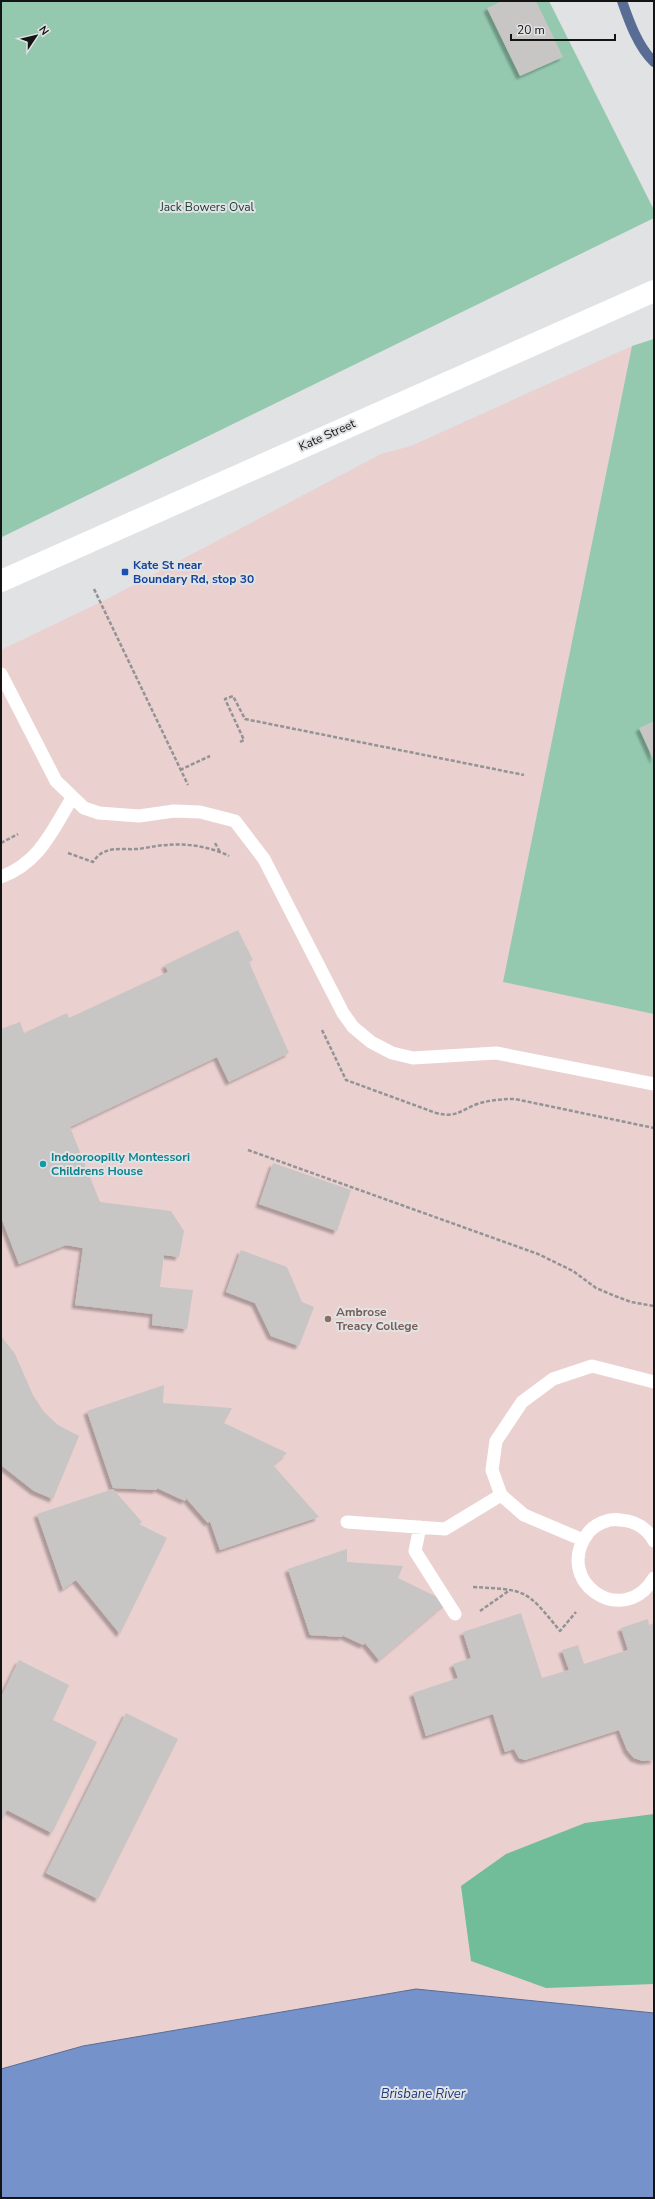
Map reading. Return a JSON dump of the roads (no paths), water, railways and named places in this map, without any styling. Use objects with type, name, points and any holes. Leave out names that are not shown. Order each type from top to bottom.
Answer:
[{"type":"street","name":"Kate Street","points":[[1,582],[70,549],[654,291]]},
{"type":"lane","points":[[1,674],[56,780],[72,798],[84,808],[99,813],[139,816],[174,811],[200,812],[235,821],[264,859],[343,1013],[353,1027],[371,1042],[392,1053],[413,1058],[496,1053],[654,1084]]},
{"type":"lane","points":[[1,877],[15,872],[31,861],[41,848],[72,798]]},
{"type":"lane","points":[[583,1540],[524,1515],[501,1494],[492,1470],[496,1441],[522,1402],[553,1379],[592,1366],[654,1382]]},
{"type":"lane","points":[[348,1522],[445,1529],[501,1494]]},
{"type":"lane","points":[[654,1542],[651,1535],[641,1526],[628,1521],[615,1519],[602,1522],[591,1529],[583,1540],[578,1552],[578,1565],[582,1578],[590,1589],[600,1596],[613,1601],[626,1600],[639,1595],[649,1586],[654,1578]]},
{"type":"lane","points":[[420,1527],[415,1551],[455,1614]]},
{"type":"water","name":"Brisbane River","points":[[416,1989],[654,2013],[654,2198],[1,2198],[1,2069],[83,2046]]},
{"type":"waterway","points":[[622,1],[631,25],[643,49],[654,62]]},
{"type":"place","name":"Kate St near Boundary Rd, stop 30","points":[[125,572]]},
{"type":"place","name":"Indooroopilly Montessori Childrens House","points":[[43,1164]]},
{"type":"place","name":"Ambrose Treacy College","points":[[328,1319]]},
{"type":"park label","name":"Jack Bowers Oval","points":[[207,207]]}]
